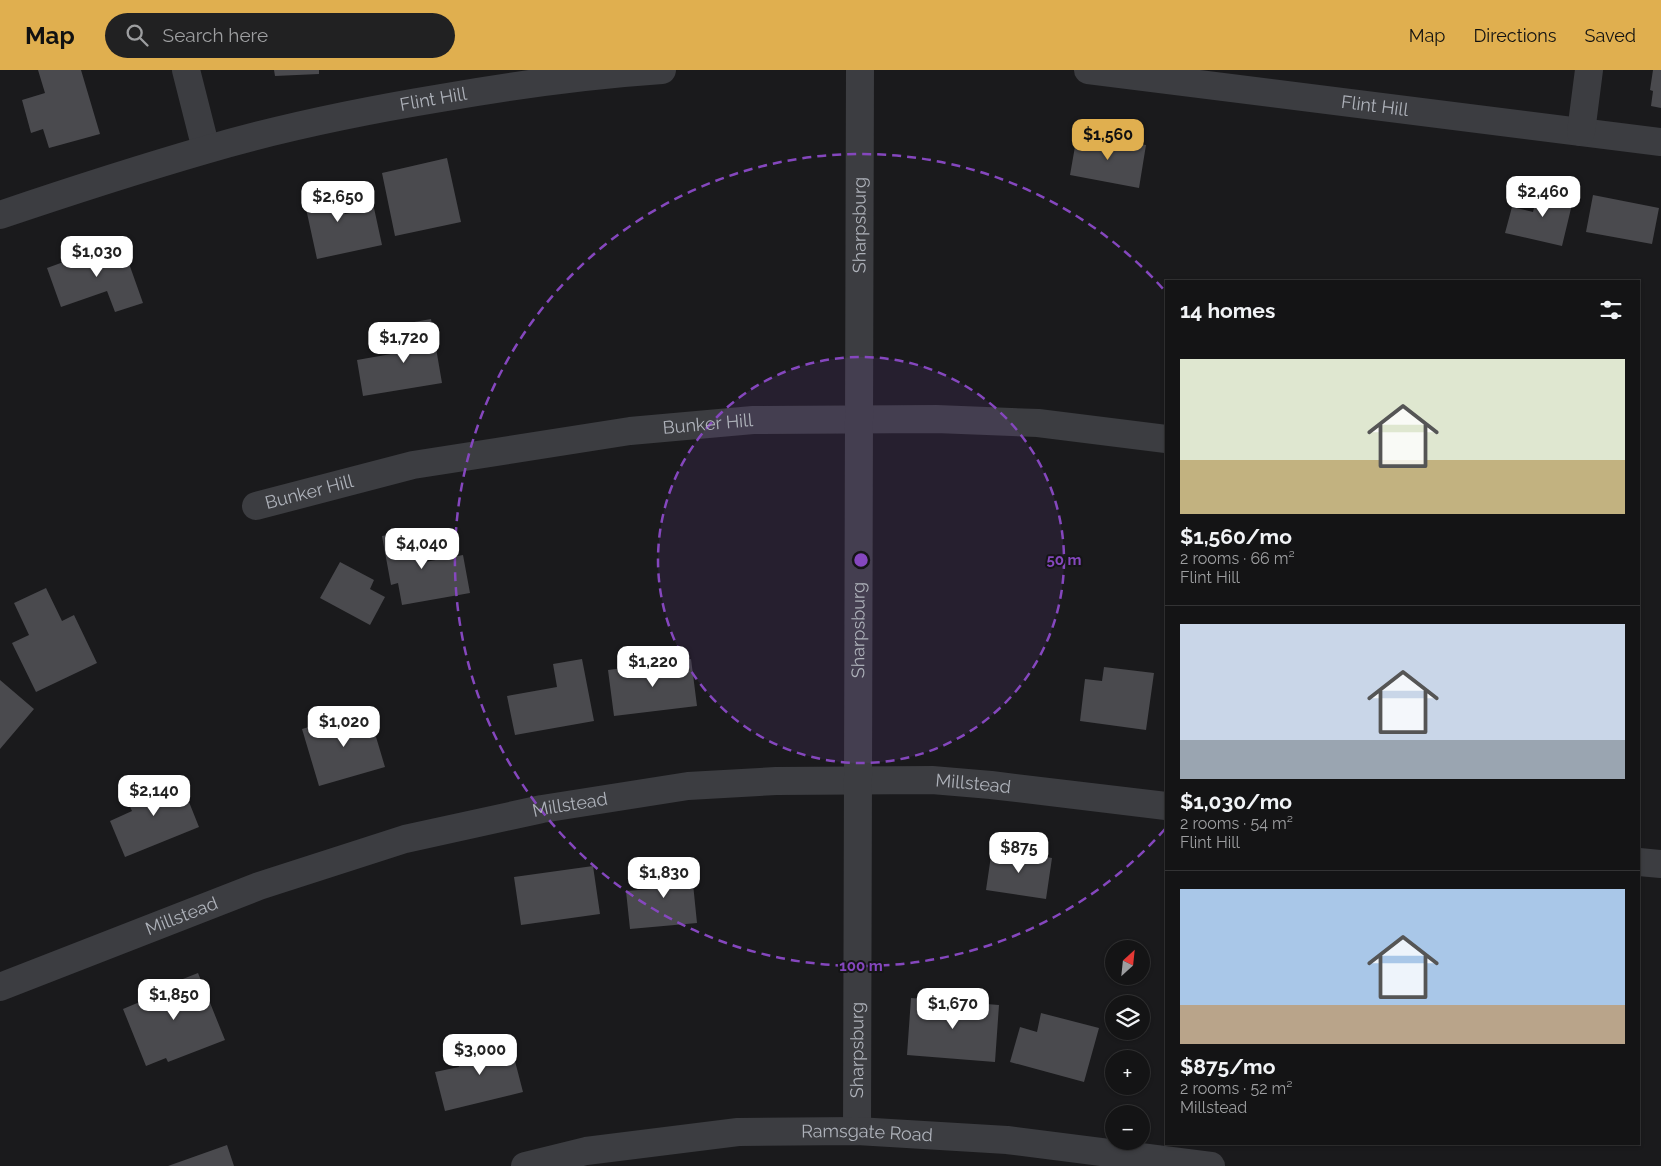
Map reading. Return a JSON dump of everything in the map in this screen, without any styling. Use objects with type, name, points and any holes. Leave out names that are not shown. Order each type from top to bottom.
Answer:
[{"type":"street","points":[[186,70],[206,149]]},
{"type":"street","name":"Flint Hill","points":[[0,215],[206,149],[288,128],[399,105],[529,83],[662,70]]},
{"type":"street","name":"Sharpsburg","points":[[857,1130],[860,70]]},
{"type":"street","name":"Flint Hill","points":[[1088,70],[1661,142]]},
{"type":"street","points":[[1581,132],[1588,70]]},
{"type":"street","name":"Bunker Hill","points":[[256,506],[413,466],[630,430],[753,420],[936,419],[1038,423],[1165,440]]},
{"type":"street","name":"Millstead","points":[[0,987],[259,886],[405,839],[542,809],[688,786],[776,781],[932,780],[991,785],[1165,806]]},
{"type":"street","points":[[1640,862],[1661,864]]},
{"type":"street","name":"Ramsgate Road","points":[[525,1166],[586,1151],[738,1132],[857,1130],[1007,1140],[1211,1166]]},
{"type":"building","points":[[38,70],[81,70],[100,134],[49,148],[43,129],[31,133],[22,100],[45,93]]},
{"type":"building","points":[[274,70],[319,70],[319,74],[275,76]]},
{"type":"building","points":[[1653,70],[1661,70],[1661,108],[1651,106],[1653,91],[1650,90]]},
{"type":"building","points":[[1077,135],[1146,145],[1139,188],[1070,175]]},
{"type":"building","points":[[447,158],[461,222],[395,236],[382,173]]},
{"type":"building","points":[[338,182],[345,214],[374,208],[382,245],[317,259],[302,190]]},
{"type":"building","points":[[1539,188],[1574,196],[1562,246],[1505,233],[1512,207],[1533,212]]},
{"type":"building","points":[[1593,195],[1659,208],[1652,244],[1586,232]]},
{"type":"building","points":[[121,241],[143,303],[115,312],[107,291],[61,307],[47,268]]},
{"type":"building","points":[[431,319],[442,383],[363,396],[357,360],[408,351],[403,324]]},
{"type":"building","points":[[419,529],[425,562],[463,555],[470,593],[402,605],[398,583],[391,585],[382,536]]},
{"type":"building","points":[[340,562],[374,580],[370,589],[385,597],[370,625],[320,598]]},
{"type":"building","points":[[46,588],[62,621],[74,615],[97,663],[36,692],[12,643],[29,635],[14,603]]},
{"type":"building","points":[[582,659],[594,721],[515,735],[507,696],[557,687],[553,664]]},
{"type":"building","points":[[691,659],[697,706],[614,716],[608,670]]},
{"type":"building","points":[[1104,667],[1154,673],[1146,730],[1080,721],[1085,679],[1102,681]]},
{"type":"building","points":[[0,680],[34,709],[0,749]]},
{"type":"building","points":[[368,710],[385,767],[319,786],[302,729]]},
{"type":"building","points":[[179,777],[199,827],[125,857],[110,821],[132,811],[125,796],[147,787],[149,790]]},
{"type":"building","points":[[992,849],[1052,858],[1046,899],[986,890]]},
{"type":"building","points":[[691,864],[697,923],[630,929],[626,891],[651,889],[650,867]]},
{"type":"building","points":[[593,866],[600,914],[521,925],[514,877]]},
{"type":"building","points":[[198,973],[225,1040],[168,1062],[166,1058],[146,1066],[123,1009],[142,1001],[140,996]]},
{"type":"building","points":[[911,998],[999,1005],[995,1062],[907,1055]]},
{"type":"building","points":[[1041,1013],[1099,1028],[1084,1082],[1010,1062],[1020,1027],[1037,1032]]},
{"type":"building","points":[[509,1038],[523,1092],[445,1111],[435,1072],[459,1067],[455,1051]]},
{"type":"building","points":[[227,1145],[234,1166],[168,1166]]}]
